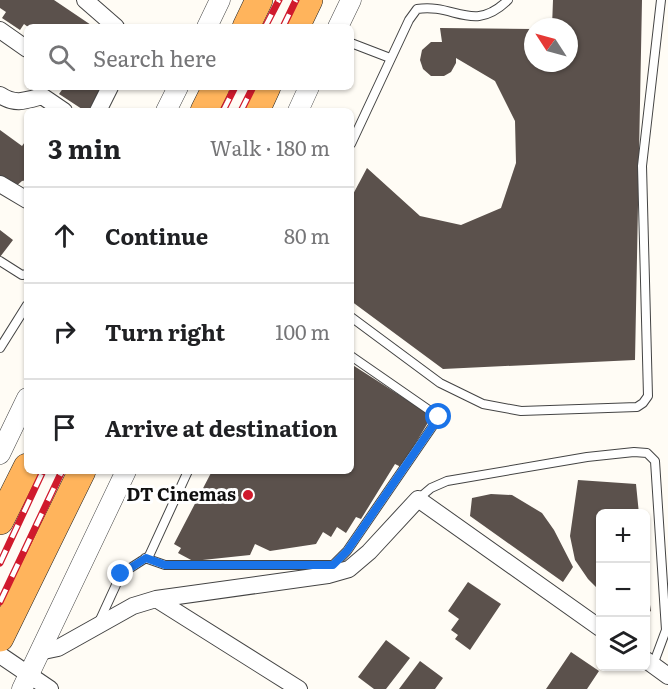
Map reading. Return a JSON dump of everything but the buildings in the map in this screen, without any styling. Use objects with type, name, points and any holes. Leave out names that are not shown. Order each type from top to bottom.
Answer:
[{"type":"highway","points":[[247,24],[259,0]]},
{"type":"highway","points":[[297,24],[309,0]]},
{"type":"highway","points":[[206,108],[214,90]]},
{"type":"highway","points":[[257,108],[266,90]]},
{"type":"highway","points":[[0,521],[24,473]]},
{"type":"highway","points":[[0,638],[81,474]]},
{"type":"street","points":[[85,0],[113,24]]},
{"type":"street","points":[[208,24],[220,0]]},
{"type":"street","points":[[339,24],[351,0]]},
{"type":"street","points":[[0,30],[24,47]]},
{"type":"street","points":[[100,108],[108,90]]},
{"type":"street","points":[[168,108],[176,90]]},
{"type":"street","points":[[299,108],[308,90]]},
{"type":"street","points":[[0,94],[15,102],[24,102],[42,91],[61,108]]},
{"type":"street","points":[[0,184],[24,198]]},
{"type":"street","points":[[0,454],[24,404]]},
{"type":"street","points":[[25,682],[125,474]]},
{"type":"street","points":[[39,652],[58,648],[133,606],[156,599],[328,575],[349,569],[369,552],[418,499],[596,625]]},
{"type":"street","points":[[156,599],[299,689]]},
{"type":"street","points":[[0,655],[25,682],[50,689]]},
{"type":"street","points":[[650,663],[668,676]]},
{"type":"lane","points":[[354,137],[390,58],[417,9],[431,7],[471,18],[496,12],[508,0]]},
{"type":"lane","points":[[354,319],[440,383],[483,404],[521,411],[637,407],[643,403],[648,396],[642,166],[661,0]]},
{"type":"lane","points":[[354,44],[390,58]]},
{"type":"lane","points":[[0,261],[24,274]]},
{"type":"lane","points":[[0,348],[24,310]]},
{"type":"lane","points":[[146,558],[165,565],[333,565],[347,551],[439,417],[354,358]]},
{"type":"lane","points":[[418,499],[447,481],[587,457],[634,452],[647,453],[655,461],[666,630],[650,660]]},
{"type":"lane","points":[[98,624],[121,574],[149,556],[187,474]]},
{"type":"railway","points":[[267,24],[279,0]]},
{"type":"railway","points":[[284,24],[296,0]]},
{"type":"railway","points":[[224,108],[234,90]]},
{"type":"railway","points":[[242,108],[252,90]]},
{"type":"railway","points":[[0,563],[42,474]]},
{"type":"railway","points":[[0,602],[61,474]]},
{"type":"place","name":"DT Cinemas","points":[[248,495]]},
{"type":"route","points":[[121,574],[146,558],[165,565],[333,565],[347,551],[439,417]]}]
